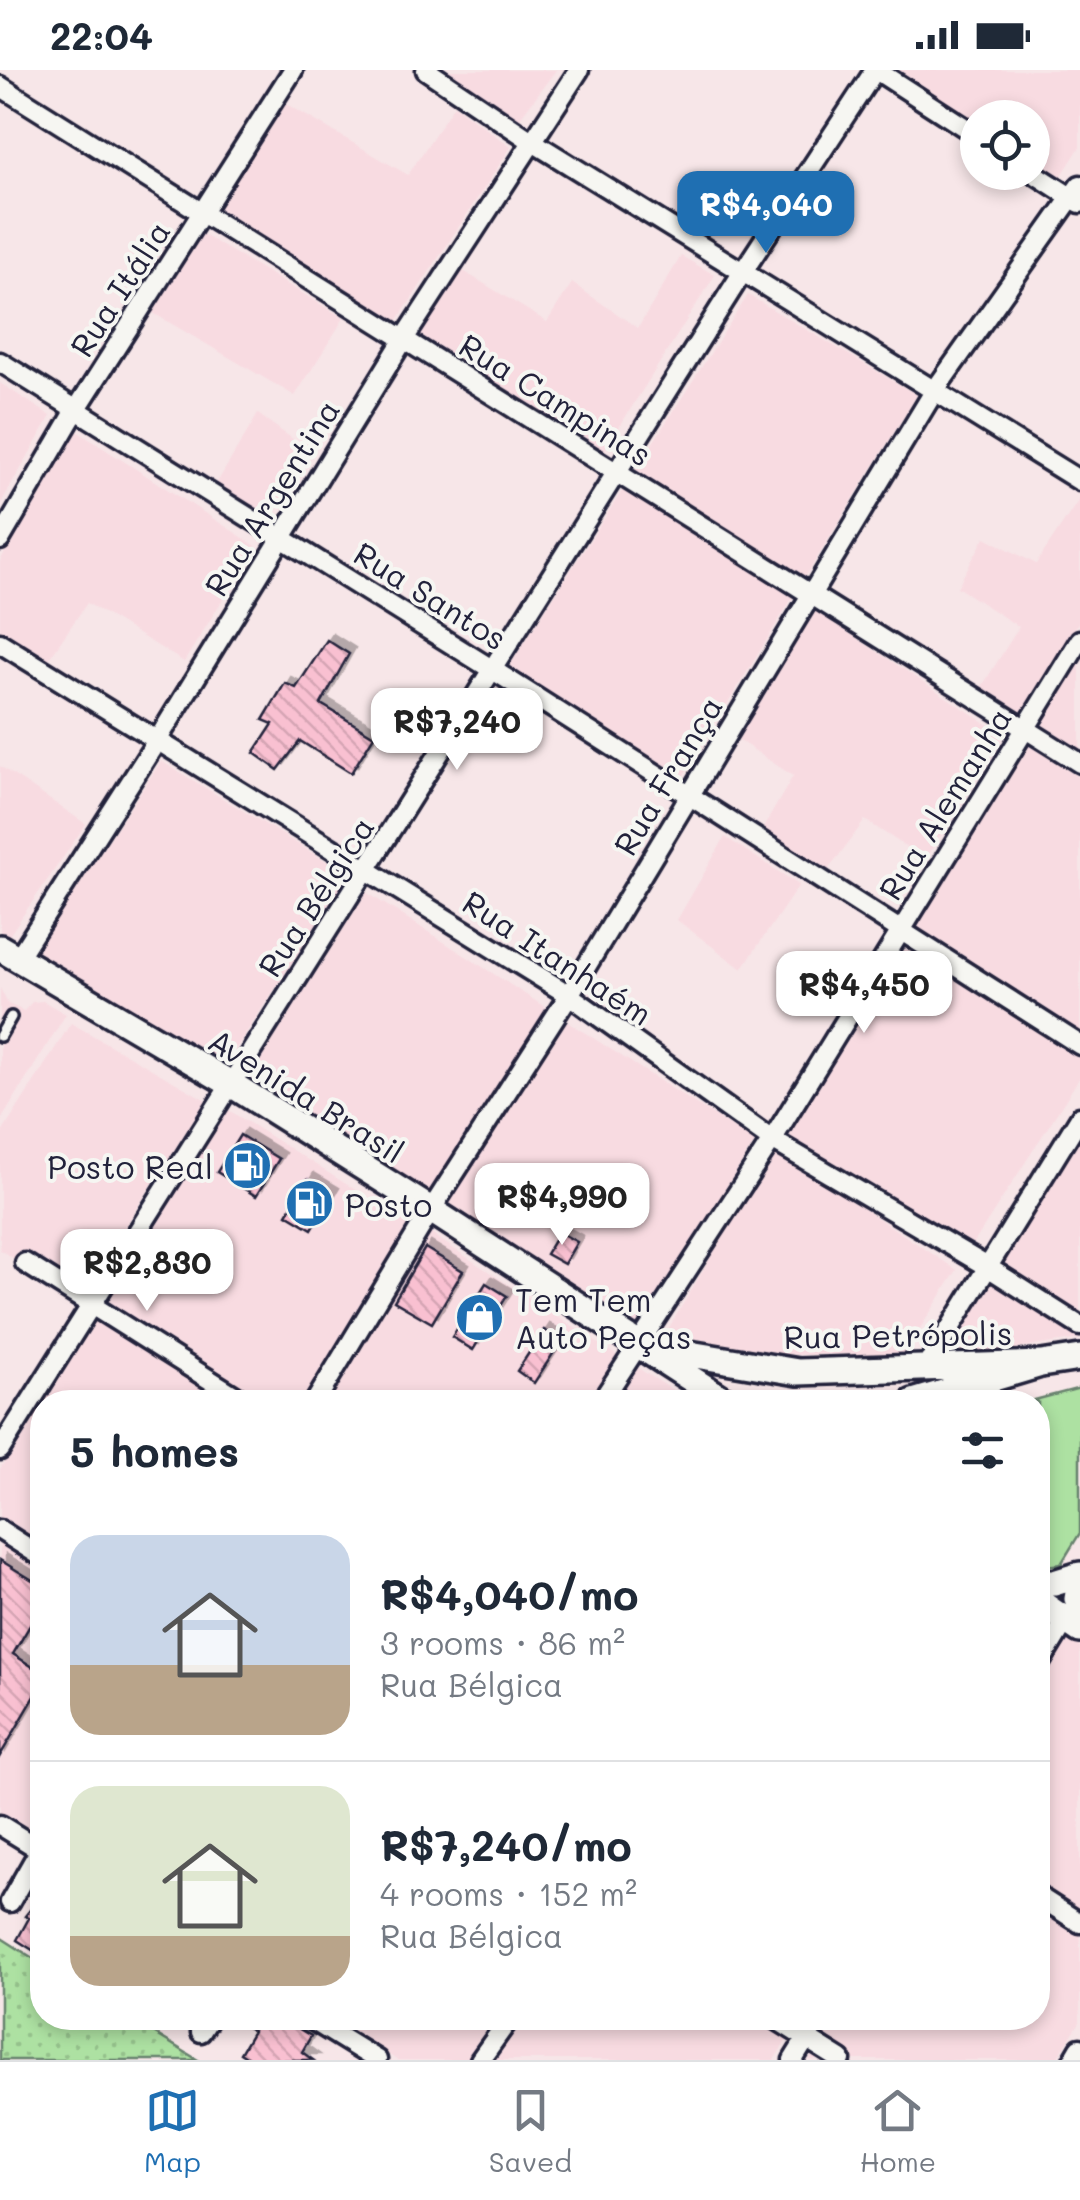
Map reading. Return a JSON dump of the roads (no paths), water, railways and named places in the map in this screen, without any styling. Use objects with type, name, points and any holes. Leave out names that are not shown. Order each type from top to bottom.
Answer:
[{"type":"main road","name":"Avenida Brasil","points":[[9,953],[231,1084],[708,1390]]},
{"type":"main road","name":"Rua Petrópolis","points":[[638,1345],[798,1372],[1041,1364],[1080,1358]]},
{"type":"main road","name":"Rua Petrópolis","points":[[953,1390],[1041,1364]]},
{"type":"main road","points":[[1050,1583],[1080,1578],[1075,1619],[1050,1607]]},
{"type":"street","points":[[0,84],[8,70]]},
{"type":"street","name":"Rua Itália","points":[[0,540],[76,410],[293,70]]},
{"type":"street","points":[[426,70],[533,142],[1080,481]]},
{"type":"street","name":"Rua Argentina","points":[[9,953],[158,738],[404,339],[580,70]]},
{"type":"street","points":[[875,70],[960,124]]},
{"type":"street","name":"Rua Bélgica","points":[[37,1390],[744,270],[875,70]]},
{"type":"street","name":"Rua Campinas","points":[[0,84],[1080,764]]},
{"type":"street","points":[[1050,181],[1077,195]]},
{"type":"street","name":"Rua França","points":[[322,1390],[690,796],[935,390],[1077,195]]},
{"type":"street","name":"Rua Santos","points":[[0,362],[494,670],[1080,1045]]},
{"type":"street","name":"Rua Alemanha","points":[[609,1390],[772,1140],[1080,640]]},
{"type":"street","name":"Rua Itanhaém","points":[[0,643],[568,995],[772,1140],[1080,1326]]},
{"type":"street","points":[[925,1369],[1080,1117]]},
{"type":"street","points":[[25,1263],[226,1390]]},
{"type":"street","name":"Rua Bélgica","points":[[0,1450],[30,1401]]},
{"type":"street","points":[[0,1530],[30,1549]]},
{"type":"street","points":[[1050,1651],[1075,1619]]},
{"type":"street","points":[[0,1825],[30,1842]]},
{"type":"street","points":[[10,1902],[30,1869]]},
{"type":"street","points":[[1050,1903],[1080,1922]]},
{"type":"street","points":[[328,2030],[377,2060]]},
{"type":"street","points":[[480,2060],[501,2030]]},
{"type":"street","points":[[793,2030],[841,2060]]},
{"type":"street","points":[[794,2060],[811,2030]]},
{"type":"street","points":[[1072,2060],[1080,2048]]},
{"type":"lane","points":[[0,1036],[11,1017]]},
{"type":"place","name":"Posto Real","points":[[248,1166]]},
{"type":"place","name":"Posto","points":[[310,1204]]},
{"type":"place","name":"Tem Tem Auto Peças","points":[[480,1317]]}]
